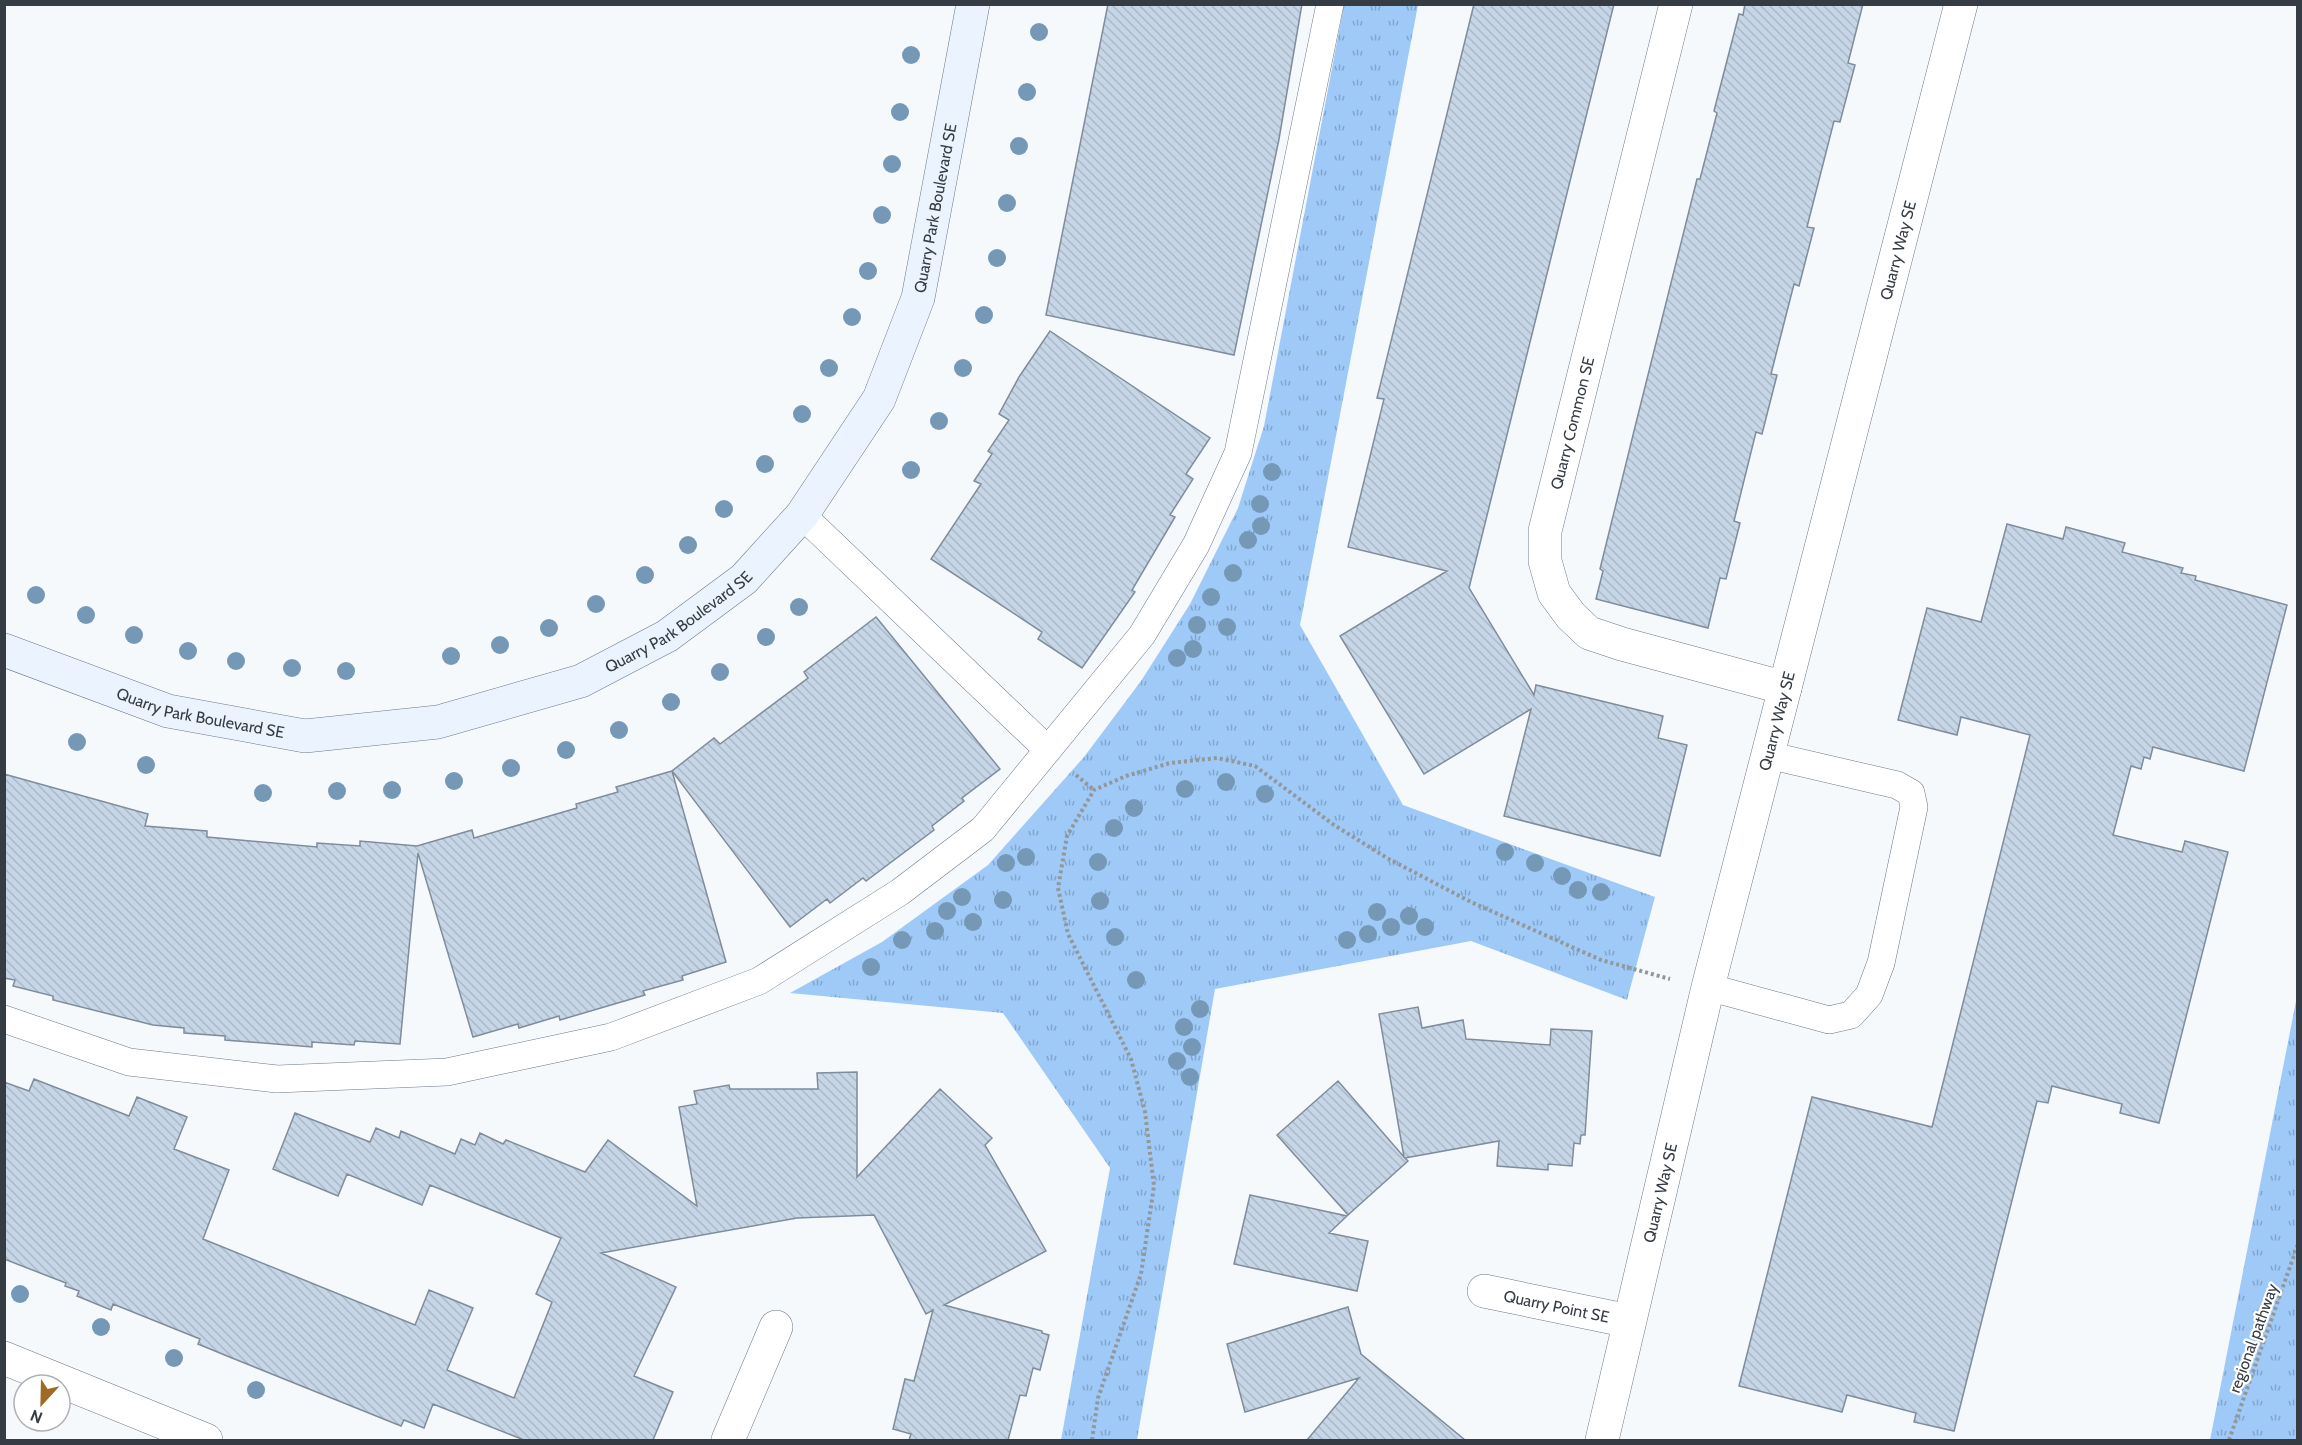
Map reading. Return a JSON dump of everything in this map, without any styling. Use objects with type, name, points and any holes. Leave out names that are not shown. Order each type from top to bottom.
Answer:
[{"type":"street","name":"Quarry Park Boulevard SE","points":[[4,650],[168,711],[305,736],[438,722],[581,681],[667,636],[744,579],[802,515],[879,399],[918,298],[973,4]]},
{"type":"street","name":"Quarry Common SE","points":[[1676,4],[1545,531],[1545,561],[1554,593],[1571,616],[1589,633],[1785,688]]},
{"type":"street","name":"Quarry Way SE","points":[[1602,1440],[1708,987],[1961,4]]},
{"type":"street","name":"Quarry Point SE","points":[[1484,1291],[1629,1322]]},
{"type":"street","points":[[728,1440],[776,1327]]},
{"type":"street","points":[[4,1358],[206,1440]]},
{"type":"lane","points":[[4,1019],[129,1062],[277,1079],[447,1072],[611,1037],[759,981],[900,892],[983,829],[1142,635],[1196,545],[1238,453],[1330,4]]},
{"type":"lane","points":[[802,515],[1048,750]]},
{"type":"lane","points":[[1708,987],[1829,1020],[1851,1015],[1869,995],[1881,963],[1914,807],[1911,793],[1897,785],[1768,755]]},
{"type":"path","points":[[1092,1440],[1098,1398],[1141,1274],[1154,1186],[1145,1112],[1131,1059],[1068,934],[1058,888],[1067,836],[1094,790],[1126,776],[1170,763],[1217,758],[1254,766],[1334,825],[1387,858],[1472,902],[1602,960],[1708,987]]},
{"type":"path","name":"regional pathway","points":[[2229,1440],[2298,1244]]},
{"type":"green space","points":[[1344,5],[1418,5],[1300,625],[1403,805],[1655,897],[1627,1000],[1471,941],[1215,989],[1137,1440],[1061,1440],[1110,1168],[1003,1013],[790,993],[882,942],[988,865],[1084,757],[1141,681],[1190,604],[1238,508],[1264,426]]},
{"type":"green space","points":[[2297,996],[2297,1440],[2210,1440]]},
{"type":"building","points":[[1108,4],[1302,4],[1279,139],[1234,355],[1046,315]]},
{"type":"building","points":[[1474,4],[1614,4],[1469,588],[1534,695],[1536,685],[1663,716],[1658,738],[1687,745],[1660,856],[1504,816],[1531,709],[1424,774],[1340,636],[1447,571],[1348,547],[1384,399],[1377,398]]},
{"type":"building","points":[[1745,4],[1863,4],[1848,63],[1855,65],[1840,122],[1834,121],[1807,227],[1814,228],[1799,286],[1794,284],[1771,374],[1777,375],[1762,434],[1756,432],[1734,521],[1740,523],[1726,579],[1720,578],[1708,628],[1596,599],[1603,571],[1600,569],[1636,423],[1697,179],[1700,179],[1717,113],[1714,111],[1739,14],[1743,15]]},
{"type":"building","points":[[1050,331],[1210,438],[1186,474],[1193,479],[1170,515],[1175,517],[1132,590],[1135,592],[1082,668],[1038,639],[1042,632],[931,559],[981,484],[974,481],[992,454],[988,451],[1009,420],[999,414],[1019,377]]},
{"type":"building","points":[[2007,524],[2063,539],[2066,527],[2125,543],[2122,552],[2183,568],[2181,573],[2196,576],[2195,580],[2287,605],[2244,771],[2153,747],[2150,759],[2144,757],[2141,769],[2131,766],[2113,835],[2182,852],[2185,841],[2228,852],[2159,1123],[2120,1113],[2122,1104],[2052,1086],[2048,1103],[2037,1101],[1954,1431],[1914,1422],[1916,1413],[1847,1395],[1842,1412],[1739,1386],[1812,1097],[1932,1127],[2030,735],[1961,717],[1957,735],[1898,720],[1927,608],[1981,622]]},
{"type":"building","points":[[876,617],[1000,769],[962,798],[964,801],[932,826],[934,830],[866,881],[863,878],[830,903],[827,899],[790,927],[672,771],[714,738],[720,744],[808,678],[804,672]]},
{"type":"building","points":[[672,771],[726,962],[682,976],[683,980],[643,991],[645,995],[560,1020],[559,1016],[519,1028],[518,1024],[473,1037],[418,853],[400,1044],[355,1041],[354,1045],[312,1042],[312,1047],[225,1040],[225,1036],[184,1033],[184,1028],[153,1025],[53,1000],[53,996],[13,986],[15,980],[4,978],[4,774],[148,814],[145,826],[207,831],[207,837],[317,847],[317,843],[360,846],[360,841],[417,846],[472,830],[474,838],[577,808],[576,804],[618,792],[616,787]]},
{"type":"building","points":[[1418,1007],[1422,1028],[1463,1020],[1466,1039],[1550,1045],[1551,1029],[1592,1031],[1585,1135],[1581,1135],[1580,1144],[1574,1143],[1572,1166],[1548,1164],[1548,1170],[1497,1166],[1499,1141],[1405,1158],[1408,1161],[1348,1215],[1277,1135],[1338,1081],[1404,1157],[1379,1014]]},
{"type":"building","points":[[857,1072],[857,1177],[940,1089],[992,1138],[985,1145],[1046,1251],[944,1305],[1042,1331],[1049,1335],[1040,1370],[1033,1368],[1026,1396],[1020,1395],[1008,1440],[909,1440],[911,1434],[893,1429],[905,1379],[914,1381],[933,1310],[926,1314],[874,1215],[797,1218],[601,1253],[676,1287],[634,1376],[673,1392],[653,1440],[524,1440],[433,1404],[424,1428],[404,1420],[401,1426],[198,1344],[200,1339],[113,1304],[111,1310],[77,1296],[79,1291],[65,1286],[66,1283],[4,1259],[4,1082],[29,1091],[34,1079],[129,1116],[137,1097],[187,1117],[174,1149],[229,1170],[203,1239],[415,1325],[429,1290],[473,1308],[447,1370],[514,1398],[552,1302],[536,1294],[561,1238],[430,1185],[422,1205],[347,1174],[338,1196],[273,1169],[295,1113],[370,1142],[376,1128],[399,1138],[401,1131],[455,1154],[461,1139],[475,1145],[480,1133],[503,1144],[506,1140],[585,1172],[608,1140],[697,1206],[679,1107],[697,1104],[694,1091],[729,1085],[730,1089],[818,1089],[817,1073]]},
{"type":"building","points":[[1250,1195],[1347,1216],[1329,1233],[1368,1241],[1357,1291],[1234,1264]]},
{"type":"building","points":[[1348,1307],[1361,1354],[1465,1440],[1307,1440],[1359,1378],[1245,1412],[1227,1344]]}]
